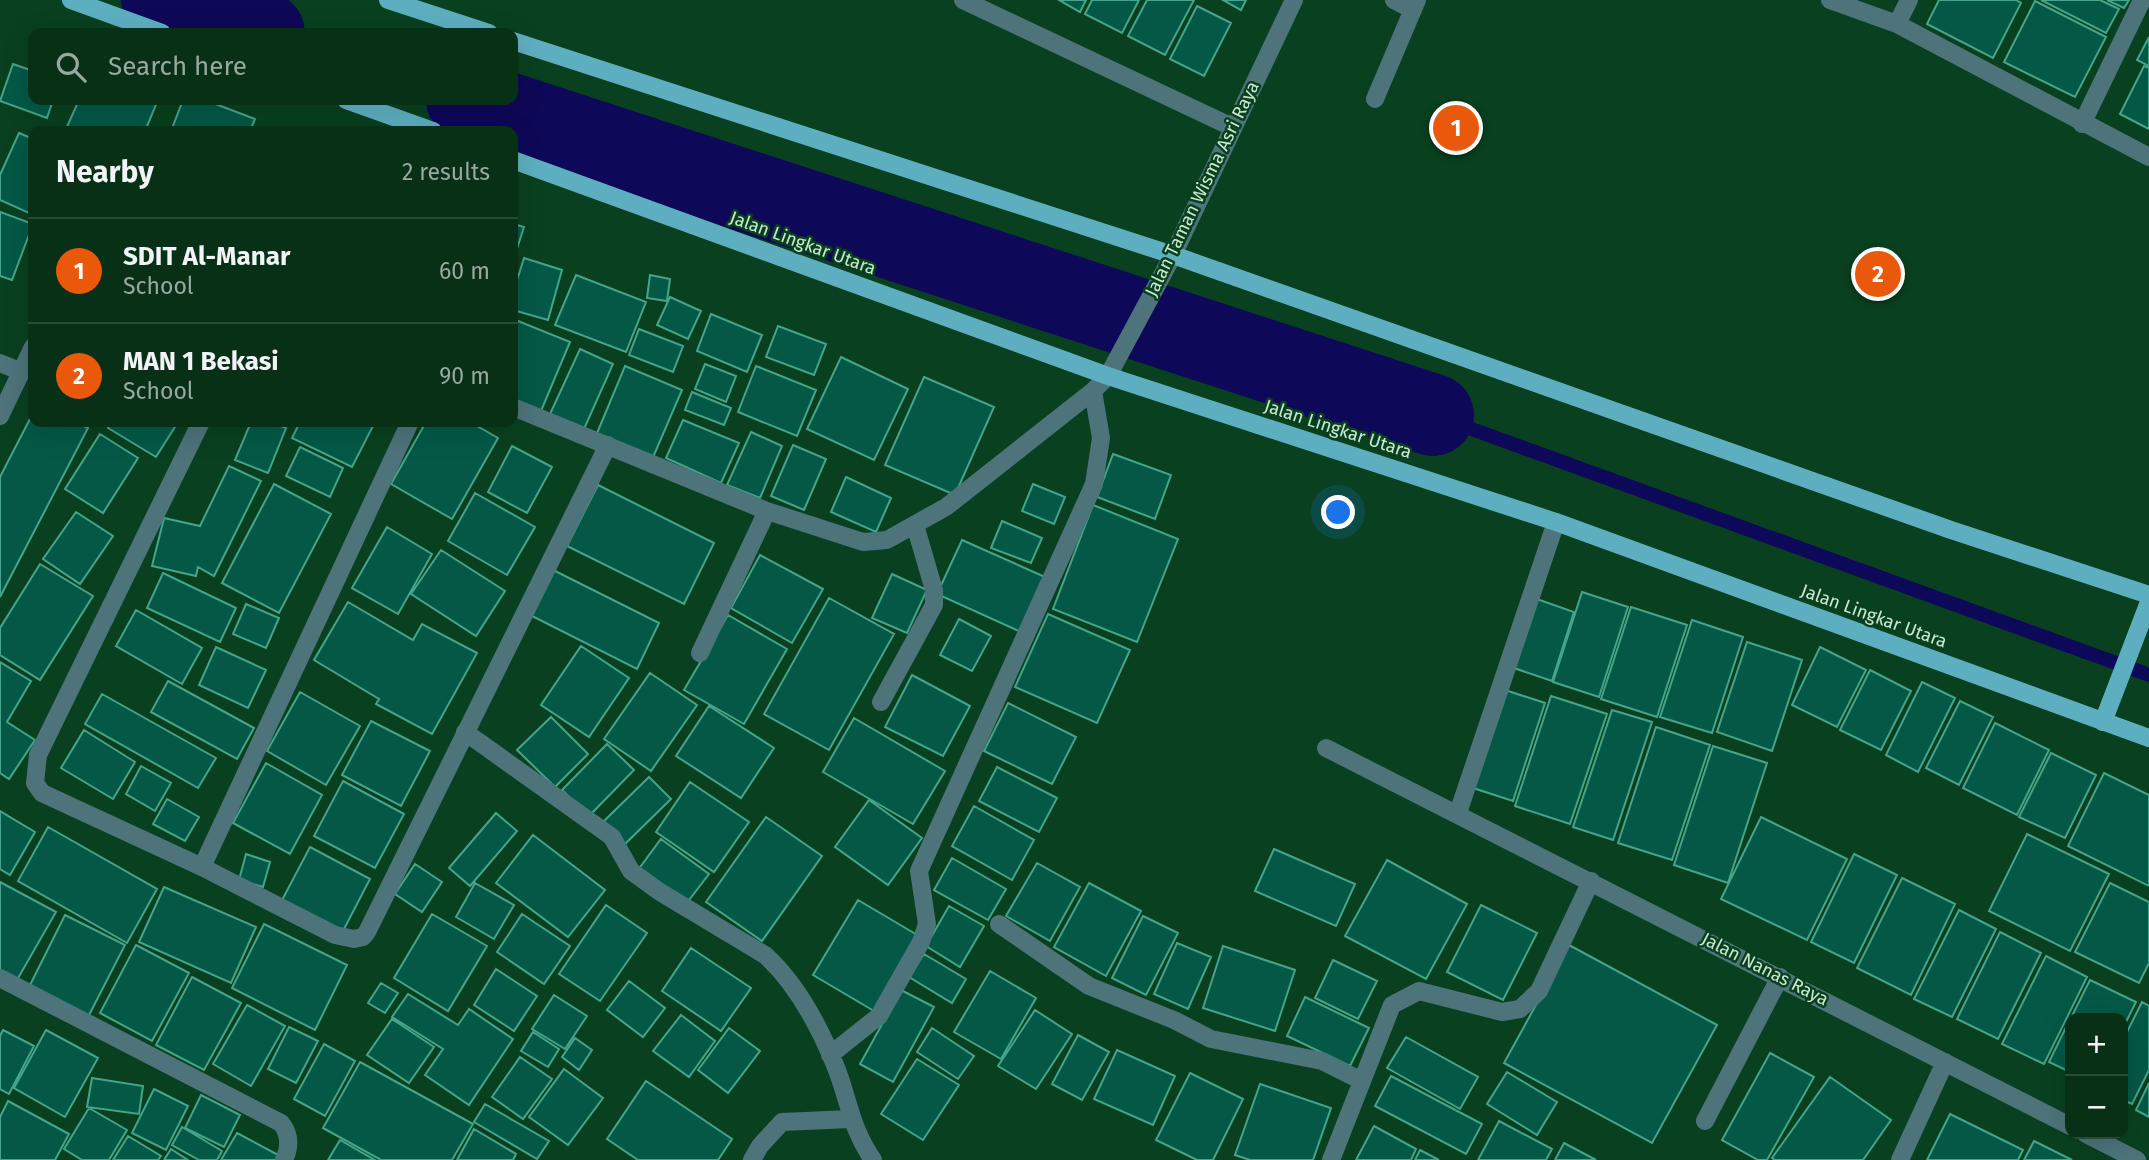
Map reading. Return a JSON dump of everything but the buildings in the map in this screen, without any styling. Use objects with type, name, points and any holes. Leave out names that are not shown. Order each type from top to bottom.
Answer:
[{"type":"main road","points":[[71,0],[148,28]]},
{"type":"main road","points":[[388,0],[474,28]]},
{"type":"main road","points":[[518,43],[1171,260],[2149,595]]},
{"type":"main road","points":[[360,105],[419,126]]},
{"type":"main road","name":"Jalan Lingkar Utara","points":[[518,162],[1108,376],[1556,522],[2149,738]]},
{"type":"main road","points":[[2103,722],[2149,602]]},
{"type":"street","points":[[963,0],[1231,127]]},
{"type":"street","name":"Jalan Taman Wisma Asri Raya","points":[[518,409],[767,511],[863,542],[887,540],[915,525],[990,474],[1108,376],[1171,260],[1231,127],[1294,0]]},
{"type":"street","points":[[1376,99],[1415,5],[1394,0]]},
{"type":"street","points":[[1830,0],[1897,24],[2149,157]]},
{"type":"street","points":[[1897,24],[1909,0]]},
{"type":"street","points":[[2082,124],[2142,0]]},
{"type":"street","points":[[0,416],[28,356]]},
{"type":"street","points":[[0,363],[20,371]]},
{"type":"street","points":[[830,1055],[879,1016],[921,942],[927,924],[919,871],[1094,484],[1101,438],[1093,391]]},
{"type":"street","points":[[199,427],[44,743],[34,770],[35,783],[42,793],[202,867],[335,935],[354,939],[363,937],[608,445]]},
{"type":"street","points":[[202,867],[408,427]]},
{"type":"street","points":[[700,653],[767,511]]},
{"type":"street","points":[[1458,813],[1556,522]]},
{"type":"street","points":[[881,702],[933,605],[934,590],[915,525]]},
{"type":"street","points":[[465,732],[612,837],[631,871],[660,892],[765,955],[778,967],[804,1005],[830,1055],[850,1119],[873,1160]]},
{"type":"street","name":"Jalan Nanas Raya","points":[[1326,748],[2065,1123]]},
{"type":"street","points":[[1331,1160],[1392,1005],[1419,991],[1502,1012],[1520,1009],[1539,991],[1591,881]]},
{"type":"street","points":[[999,924],[1089,986],[1174,1020],[1211,1039],[1322,1060],[1362,1081]]},
{"type":"street","points":[[1705,1121],[1780,977]]},
{"type":"street","points":[[0,978],[281,1123],[287,1131],[288,1151],[284,1160]]},
{"type":"street","points":[[1900,1160],[1945,1062]]},
{"type":"street","points":[[752,1160],[760,1146],[782,1122],[850,1119]]},
{"type":"street","points":[[2095,1139],[2137,1160]]},
{"type":"waterway","points":[[162,0],[249,28]]},
{"type":"waterway","points":[[482,105],[1433,415]]},
{"type":"waterway","points":[[1433,415],[2149,675]]},
{"type":"place","name":"SDIT Al-Manar","points":[[1456,128]]},
{"type":"place","name":"MAN 1 Bekasi","points":[[1878,274]]}]
